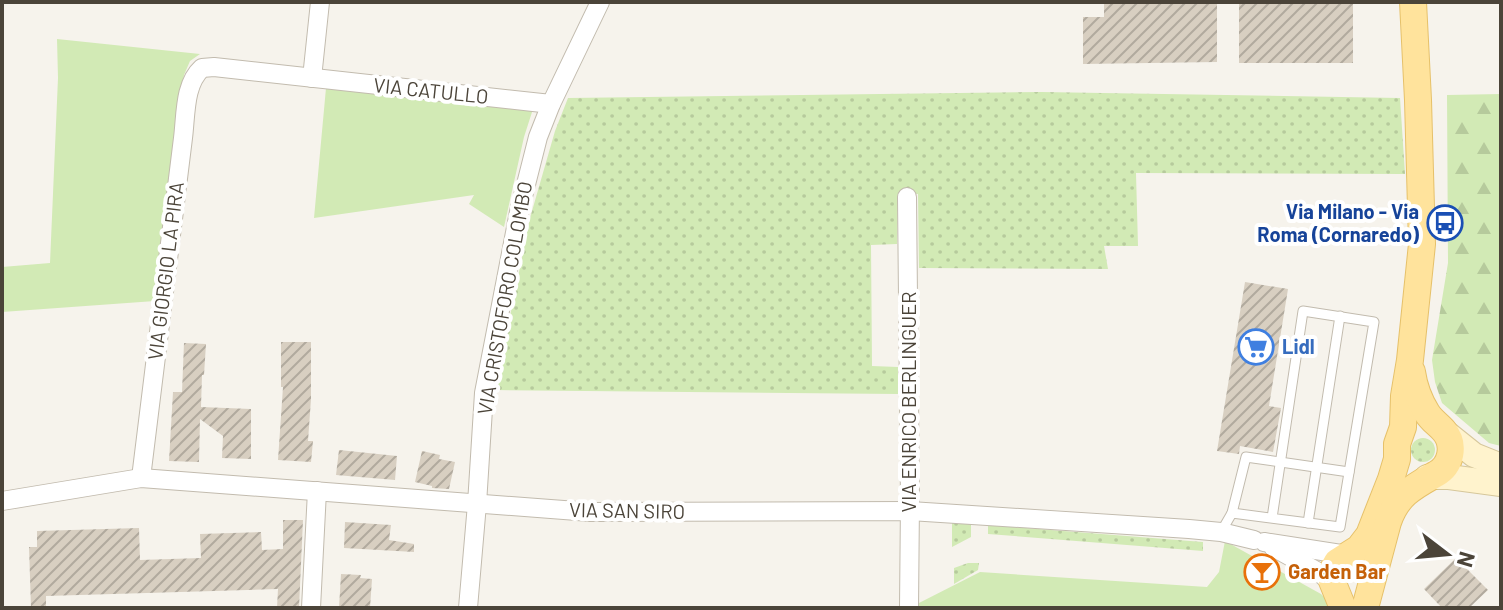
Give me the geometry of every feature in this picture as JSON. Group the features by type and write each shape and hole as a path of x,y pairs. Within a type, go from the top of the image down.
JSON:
{"main road":[{"path":"1410,360 1419,398 1451,445 1450,456 1446,466 1414,486 1394,510 1388,522 1370,596 1367,592 1356,597 1342,594 1338,597 1332,569 1363,543 1372,529 1395,468 1403,423 1422,244 1413,2"},
{"path":"1432,476 1416,476 1407,472 1400,464 1398,446 1405,429 1418,422 1428,422 1441,429"}],"street":[{"path":"312,78 320,2"},
{"name":"VIA CRISTOFORO COLOMBO","path":"468,608 484,393 519,212 538,137 600,2"},
{"name":"VIA CATULLO","path":"202,68 551,104"},
{"name":"VIA GIORGIO LA PIRA","path":"141,478 190,84 202,68"},
{"name":"VIA ENRICO BERLINGUER","path":"907,197 909,608"},
{"path":"1441,429 1474,455 1501,466"},
{"path":"1432,476 1501,484"},
{"name":"VIA SAN SIRO","path":"2,501 141,478 590,512 910,511 1154,526 1221,532 1254,540"},
{"path":"311,608 317,491"},
{"path":"1338,597 1320,573 1264,542 1335,553 1352,552"}],"lane":[{"path":"1232,513 1340,527 1374,322 1303,311 1272,518"},
{"path":"1308,523 1340,316"},
{"path":"1221,532 1232,513 1246,457 1349,472"}],"green space":[{"path":"57,39 200,54 190,61 184,75 155,301 2,312 2,267 50,263"},
{"path":"326,88 533,109 504,227 469,204 474,195 314,218"},
{"path":"1041,92 1400,98 1405,174 1136,173 1138,246 1104,246 1108,269 919,268 918,194 898,193 897,244 871,245 872,366 898,367 898,394 495,390 530,218 555,131 568,98"},
{"path":"1501,94 1501,446 1489,443 1442,403 1432,360 1448,263 1447,95"},
{"path":"1423,438 1432,441 1435,450 1432,459 1423,462 1414,459 1411,450 1414,441"},
{"path":"952,522 971,522 971,537 952,547"},
{"path":"988,525 1203,542 1203,551 988,534"},
{"path":"1225,541 1321,594 1335,608 917,608 917,604 980,572 1207,587 1219,572"},
{"path":"979,563 978,570 954,584 954,568"}],"building":[{"path":"1104,2 1217,2 1217,62 1083,64 1083,17 1104,17"},
{"path":"1239,2 1353,2 1353,63 1239,63"},
{"name":"Lidl","path":"1245,282 1288,289 1269,406 1281,408 1273,452 1240,446 1239,454 1217,451"},
{"path":"281,342 311,342 308,441 313,441 311,462 278,460 283,387"},
{"path":"184,343 206,344 201,407 251,409 251,459 222,458 223,436 200,419 199,462 169,461 173,392 182,392"},
{"path":"339,450 397,456 395,480 336,475"},
{"path":"422,451 455,462 449,489 432,488 415,482"},
{"path":"283,520 303,520 299,608 277,608 278,589 46,596 46,608 31,608 29,547 37,547 37,531 139,528 140,560 201,558 200,534 261,532 262,550 283,549"},
{"path":"345,522 391,525 389,540 414,544 414,552 344,548"},
{"path":"1456,558 1488,590 1469,608 1442,608 1424,589"},
{"path":"1256,562 1275,572 1266,589 1247,579"},
{"path":"341,574 372,579 370,608 339,608"}],"place":[{"name":"Via Milano - Via Roma (Cornaredo)","path":"1445,223"},
{"name":"Lidl","path":"1256,347"},
{"name":"Garden Bar","path":"1262,572"}]}
